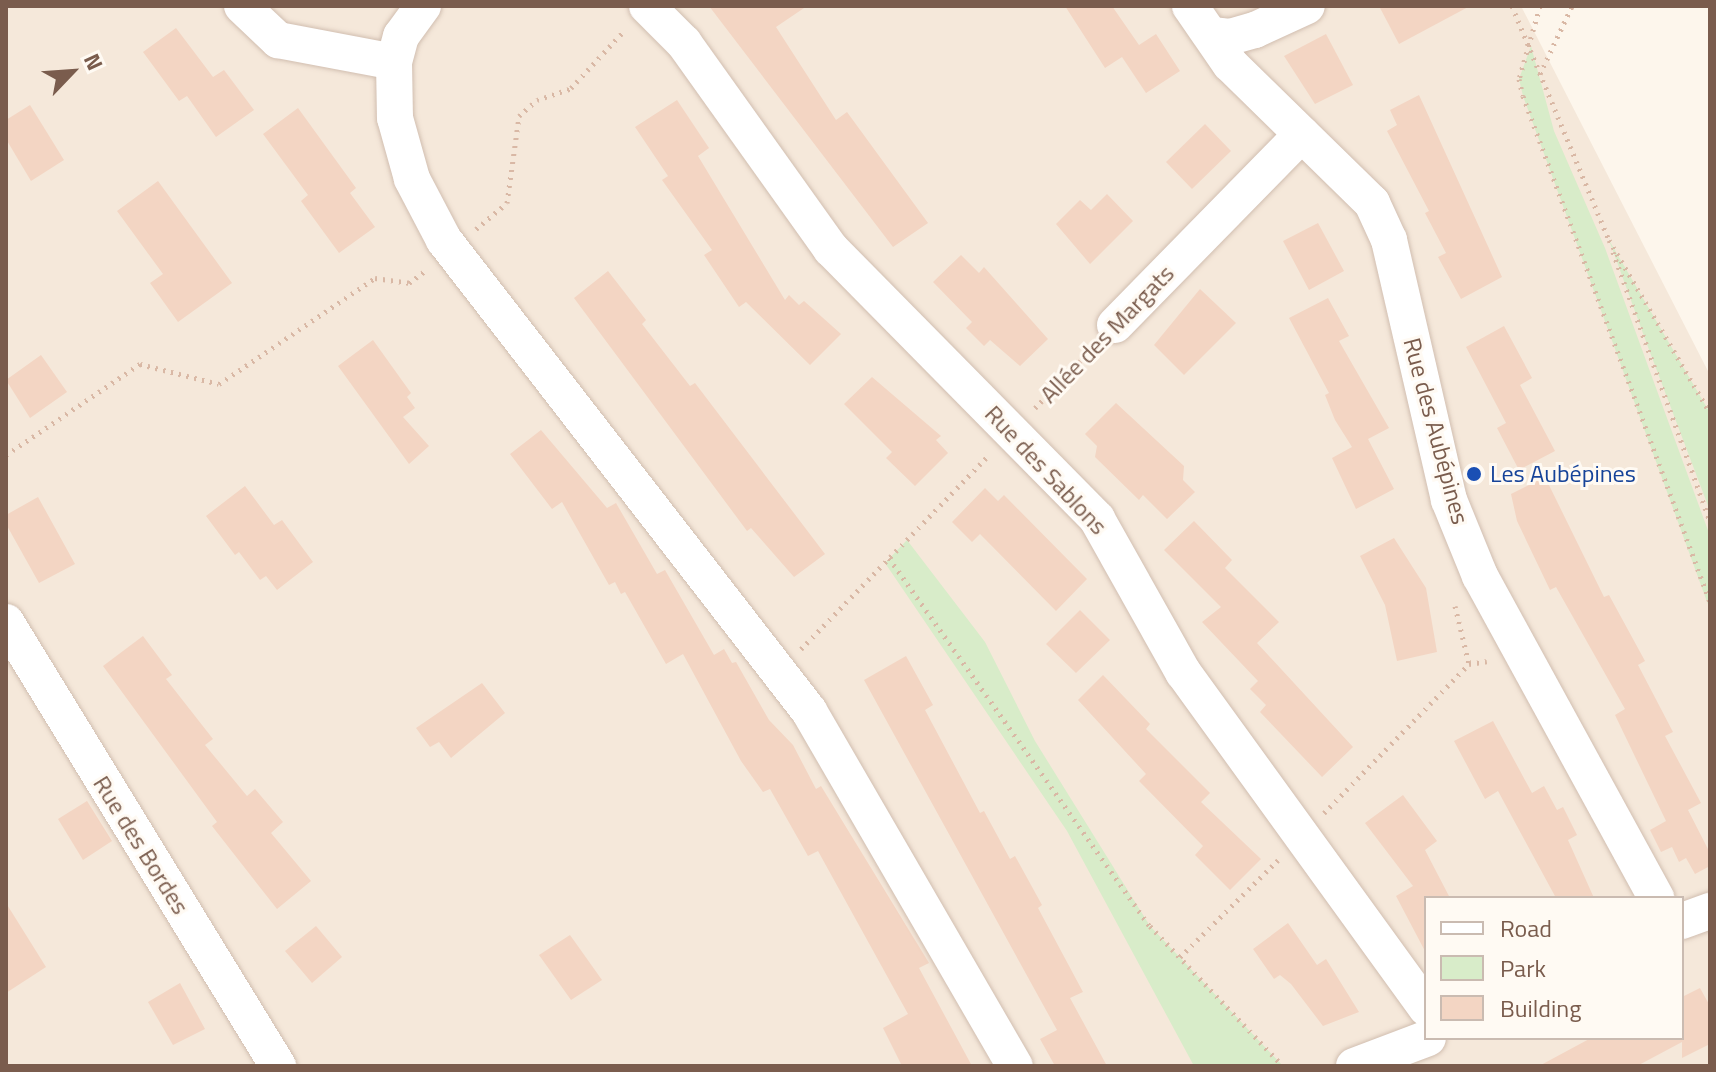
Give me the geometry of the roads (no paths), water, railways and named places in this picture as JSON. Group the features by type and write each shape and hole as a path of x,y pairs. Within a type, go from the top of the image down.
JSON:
{"street":[{"path":"242,6 278,40 394,62"},
{"path":"423,6 401,36 394,62 395,118 412,179 452,250 778,672 844,764 1015,1066"},
{"name":"Rue des Aubépines","path":"1190,6 1230,64 1372,203 1389,240 1449,500 1480,576 1655,896"},
{"path":"1212,35 1230,37 1255,30 1307,6"},
{"name":"Rue des Sablons","path":"636,18 684,43 831,249 1097,519 1183,672 1424,1005"},
{"name":"Allée des Margats","path":"1115,325 1302,134"},
{"name":"Rue des Bordes","path":"6,622 278,1066"},
{"path":"1684,920 1710,911"},
{"path":"1354,1066 1424,1040"}],"place":[{"name":"Les Aubépines","path":"1474,474"}]}
